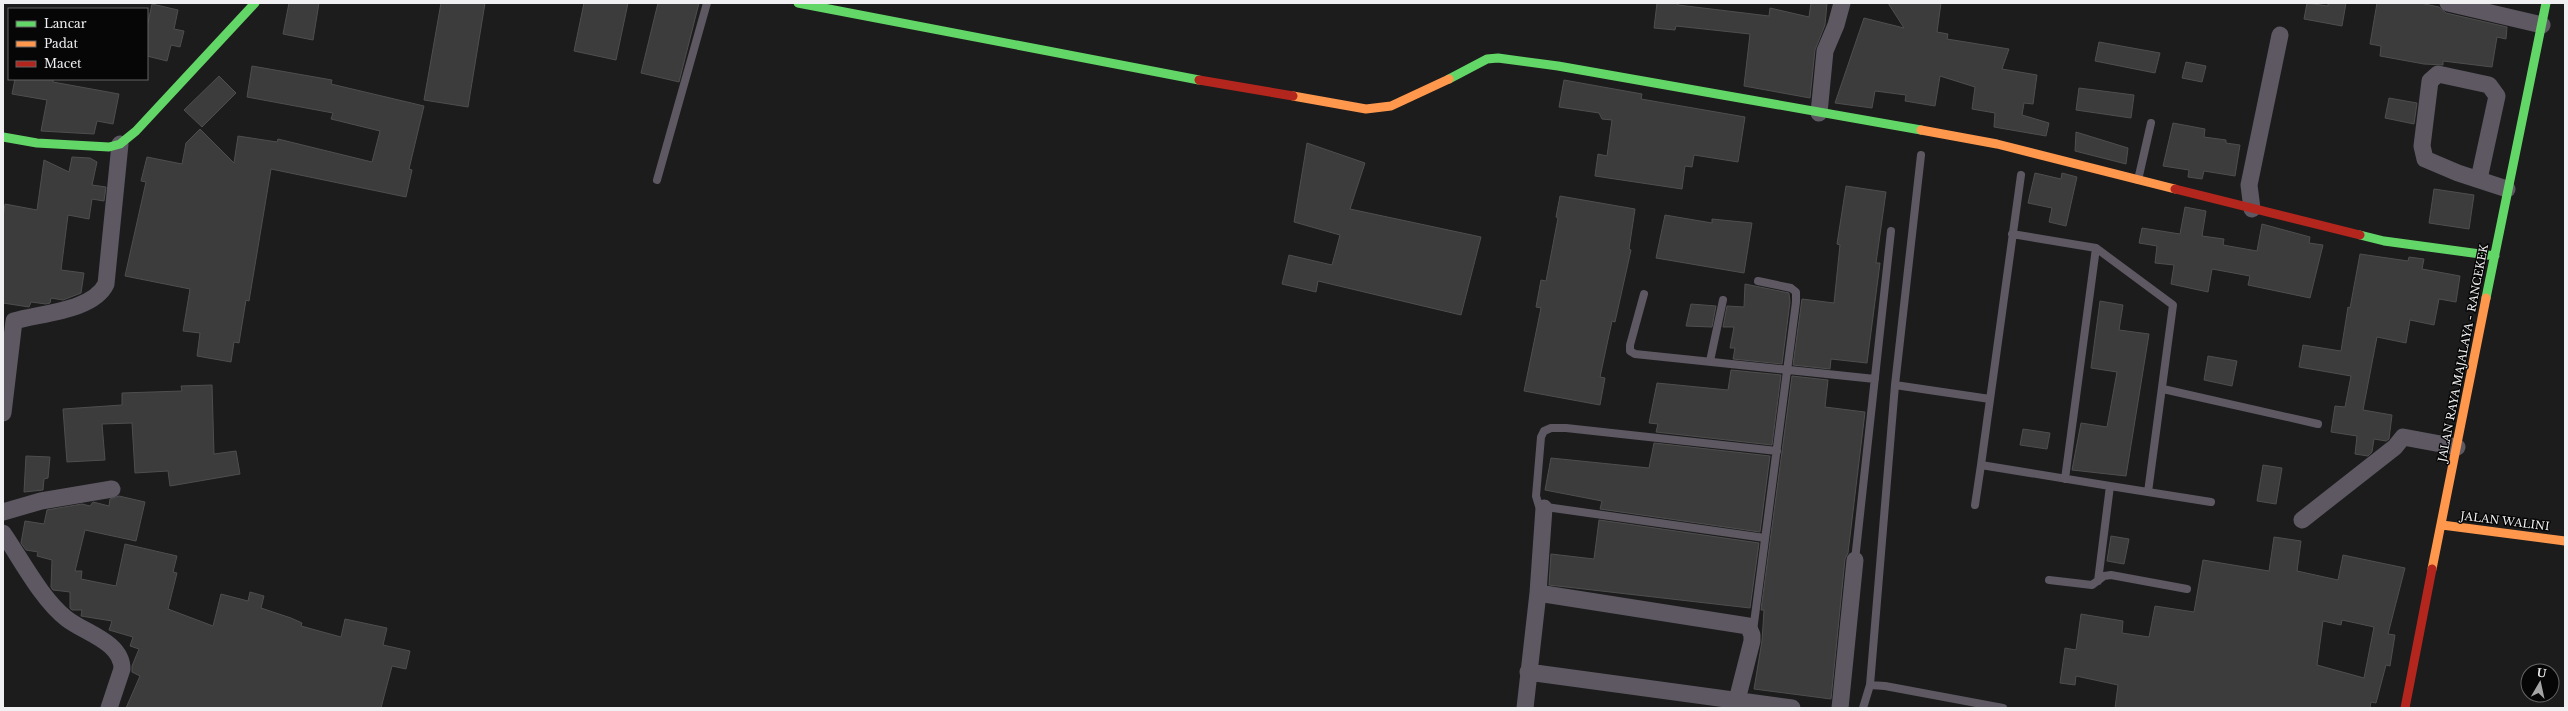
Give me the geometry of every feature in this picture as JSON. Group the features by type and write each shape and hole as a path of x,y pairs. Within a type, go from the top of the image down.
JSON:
{"street":[{"path":"3,137 86,147 120,144 136,131 254,3"},
{"path":"798,3 1122,66 1366,109 1391,106 1487,60 1498,58 1558,66 1997,144 2384,241 2495,256"},
{"path":"1819,113 1825,52 1836,25 1842,3"},
{"path":"2448,3 2542,25"},
{"name":"JALAN RAYA MAJALAYA - RANCEKEK","path":"2405,708 2507,189 2546,3"},
{"path":"2252,209 2249,185 2280,34"},
{"path":"2479,179 2497,96 2489,86 2438,74 2430,81 2423,153 2425,159 2431,163 2507,189"},
{"path":"3,413 8,322 80,305 94,299 103,290 106,284 120,144"},
{"path":"2302,520 2395,448 2403,437 2457,447"},
{"path":"3,512 41,501 112,490"},
{"path":"1525,708 1538,594 1544,508"},
{"name":"JALAN WALINI","path":"2442,525 2565,541"},
{"path":"3,532 49,600 66,618 115,650 122,663 122,669 109,708"},
{"path":"1840,708 1855,560"},
{"path":"1538,594 1738,623 1748,626 1752,635 1736,704"},
{"path":"1528,672 1736,704 1792,708"}],"lane":[{"path":"657,180 707,3"},
{"path":"2137,180 2151,123"},
{"path":"1863,708 1870,685 1895,385 1921,155"},
{"path":"1975,505 2021,175"},
{"path":"1855,560 1891,231"},
{"path":"2012,234 2096,248 2173,305 2163,389 2148,492"},
{"path":"2065,479 2096,248"},
{"path":"1752,635 1777,451 1796,292 1791,288 1758,281"},
{"path":"1644,294 1630,351 1635,354 1875,379"},
{"path":"1710,361 1723,300"},
{"path":"1895,385 1990,399"},
{"path":"2163,389 2318,424"},
{"path":"1765,538 1544,508 1539,506 1536,496 1541,437 1544,431 1551,428 1777,451"},
{"path":"1981,465 2211,502"},
{"path":"2098,581 2110,486"},
{"path":"2049,580 2092,585 2104,576 2111,576 2187,589"},
{"path":"1870,685 1885,686 2003,708"}],"building":[{"path":"289,3 319,3 313,40 283,34"},
{"path":"441,3 485,3 468,107 424,100"},
{"path":"584,3 628,3 616,60 574,51"},
{"path":"658,3 699,3 679,82 641,73"},
{"path":"1657,3 1678,3 1678,5 1769,16 1770,8 1809,17 1811,3 1827,3 1825,25 1815,50 1810,98 1744,86 1750,34 1676,26 1675,30 1654,28"},
{"path":"1888,3 1941,3 1937,32 1948,34 1947,39 2009,49 2002,69 2037,75 2033,104 2024,103 2022,115 2049,123 2046,136 1994,127 1995,113 1972,109 1975,87 1940,76 1935,106 1905,101 1906,95 1875,91 1872,108 1835,103 1864,18 1904,28"},
{"path":"2307,3 2328,6 2328,3 2346,3 2342,26 2304,19"},
{"path":"2377,3 2420,3 2439,7 2446,13 2507,27 2506,39 2497,37 2492,67 2443,61 2443,65 2424,64 2380,56 2381,46 2370,44"},
{"path":"152,4 178,10 174,29 184,31 180,47 171,45 167,61 148,56 148,22"},
{"path":"2099,42 2160,53 2155,73 2095,61"},
{"path":"2186,62 2206,66 2202,82 2182,78"},
{"path":"252,66 332,80 331,84 424,106 409,169 412,170 406,197 271,169 249,301 246,300 239,343 234,342 231,362 197,356 200,333 183,331 190,289 125,276 146,182 141,181 147,157 182,164 186,143 200,129 234,163 238,136 277,142 278,139 372,162 380,131 331,119 333,113 247,97"},
{"path":"219,76 236,93 202,127 184,110"},
{"path":"15,80 53,80 53,82 119,94 113,124 97,121 94,134 41,131 47,100 12,94"},
{"path":"1564,80 1642,94 1641,99 1745,117 1738,162 1694,155 1692,167 1685,166 1682,189 1595,176 1598,154 1607,156 1612,120 1602,119 1599,113 1559,107"},
{"path":"2079,88 2134,95 2131,118 2076,110"},
{"path":"2389,98 2417,103 2414,124 2385,118"},
{"path":"2173,123 2205,129 2204,137 2226,140 2226,143 2240,145 2235,176 2204,171 2202,179 2188,177 2189,170 2163,166"},
{"path":"2076,132 2128,148 2126,164 2075,151"},
{"path":"1307,143 1365,163 1350,209 1481,237 1461,315 1318,281 1316,292 1282,284 1289,255 1332,265 1340,235 1294,222"},
{"path":"72,157 90,158 97,162 92,185 106,187 104,201 92,199 89,219 68,215 61,270 84,273 81,293 63,300 51,298 50,303 46,304 31,302 29,307 3,303 3,217 5,204 37,210 44,160 69,172"},
{"path":"2035,173 2061,179 2062,173 2077,177 2066,226 2049,222 2052,208 2028,203"},
{"path":"1846,186 1886,192 1876,263 1880,263 1867,363 1831,359 1830,369 1793,365 1802,299 1834,303 1840,245 1837,244"},
{"path":"2434,189 2474,195 2469,229 2429,223"},
{"path":"1560,196 1635,209 1629,249 1631,250 1615,322 1612,321 1600,377 1605,378 1600,405 1524,391 1541,308 1536,307 1541,280 1546,281 1558,218 1556,217"},
{"path":"2185,207 2206,211 2202,236 2224,239 2223,245 2257,251 2262,224 2310,237 2309,243 2323,245 2310,298 2248,285 2250,276 2212,269 2208,292 2171,284 2174,265 2155,263 2157,246 2139,243 2142,228 2180,234"},
{"path":"1665,215 1712,223 1712,219 1752,223 1744,273 1656,258"},
{"path":"2360,254 2408,261 2409,257 2424,259 2422,269 2460,276 2456,302 2439,299 2434,325 2410,320 2406,343 2377,337 2363,410 2392,415 2389,439 2386,441 2374,439 2372,452 2368,456 2355,454 2357,436 2331,432 2335,406 2345,407 2351,376 2299,367 2303,345 2341,351 2348,307 2350,308"},
{"path":"1745,284 1789,293 1790,302 1782,364 1733,359 1735,348 1730,348 1734,327 1723,327 1727,306 1744,307"},
{"path":"2100,301 2123,305 2119,330 2149,334 2126,476 2072,470 2081,423 2107,427 2117,372 2091,368"},
{"path":"1691,304 1716,306 1712,327 1686,326"},
{"path":"2208,356 2237,361 2232,386 2204,380"},
{"path":"1731,370 1781,375 1772,445 1656,432 1658,424 1649,423 1657,383 1728,390"},
{"path":"1792,376 1828,380 1825,407 1865,412 1848,553 1845,559 1831,699 1754,689 1762,641 1764,610 1761,610"},
{"path":"212,385 214,454 236,451 240,474 170,486 168,471 135,473 132,423 102,424 105,460 67,462 63,409 122,405 122,393 182,391 181,386"},
{"path":"2023,429 2050,433 2047,449 2020,445"},
{"path":"1654,443 1770,456 1760,532 1600,509 1602,501 1545,490 1551,458 1649,468"},
{"path":"26,456 50,457 48,478 44,479 43,490 24,492"},
{"path":"2263,465 2282,468 2276,504 2257,501"},
{"path":"119,496 145,502 136,541 85,530 75,571 82,571 81,579 116,586 125,544 177,556 173,572 177,573 168,609 213,626 221,594 248,601 250,592 264,596 261,608 291,618 302,623 301,626 341,637 345,619 387,628 383,645 410,651 406,669 392,666 381,708 126,708 140,676 132,672 132,666 139,649 130,646 133,637 109,630 112,621 81,616 82,610 72,610 70,608 70,592 53,590 51,587 52,560 37,556 38,552 26,550 21,543 25,521 44,524 47,510 82,504 90,506 93,502 109,506 110,499"},
{"path":"1599,520 1759,543 1750,608 1549,585 1551,554 1594,559"},
{"path":"2111,536 2129,539 2124,564 2107,561"},
{"path":"2274,537 2301,541 2297,571 2338,580 2343,555 2405,568 2388,634 2395,635 2390,666 2386,665 2376,703 2371,702 2370,708 2115,708 2118,685 2076,676 2075,685 2060,683 2065,648 2076,650 2081,614 2123,621 2122,633 2149,637 2155,606 2194,612 2203,560 2269,571","holes":["2342,620 2374,627 2364,678 2317,665 2323,621 2341,625"]}],"traffic: fast":[{"path":"3,137 37,143 109,147 120,144 136,131 255,3"},
{"path":"798,3 1199,80"},
{"path":"2486,298 2546,3"},
{"path":"1449,79 1487,59 1498,58 1558,66 1921,130"},
{"path":"2360,235 2384,241 2495,256"}],"traffic: slow":[{"path":"1293,96 1366,109 1391,106 1449,79"},
{"path":"1921,130 1997,144 2175,189"},
{"path":"2432,569 2486,298"},
{"path":"2442,525 2565,541"}],"traffic: jam":[{"path":"1199,80 1293,96"},
{"path":"2175,189 2360,235"},
{"path":"2405,708 2432,569"}]}
